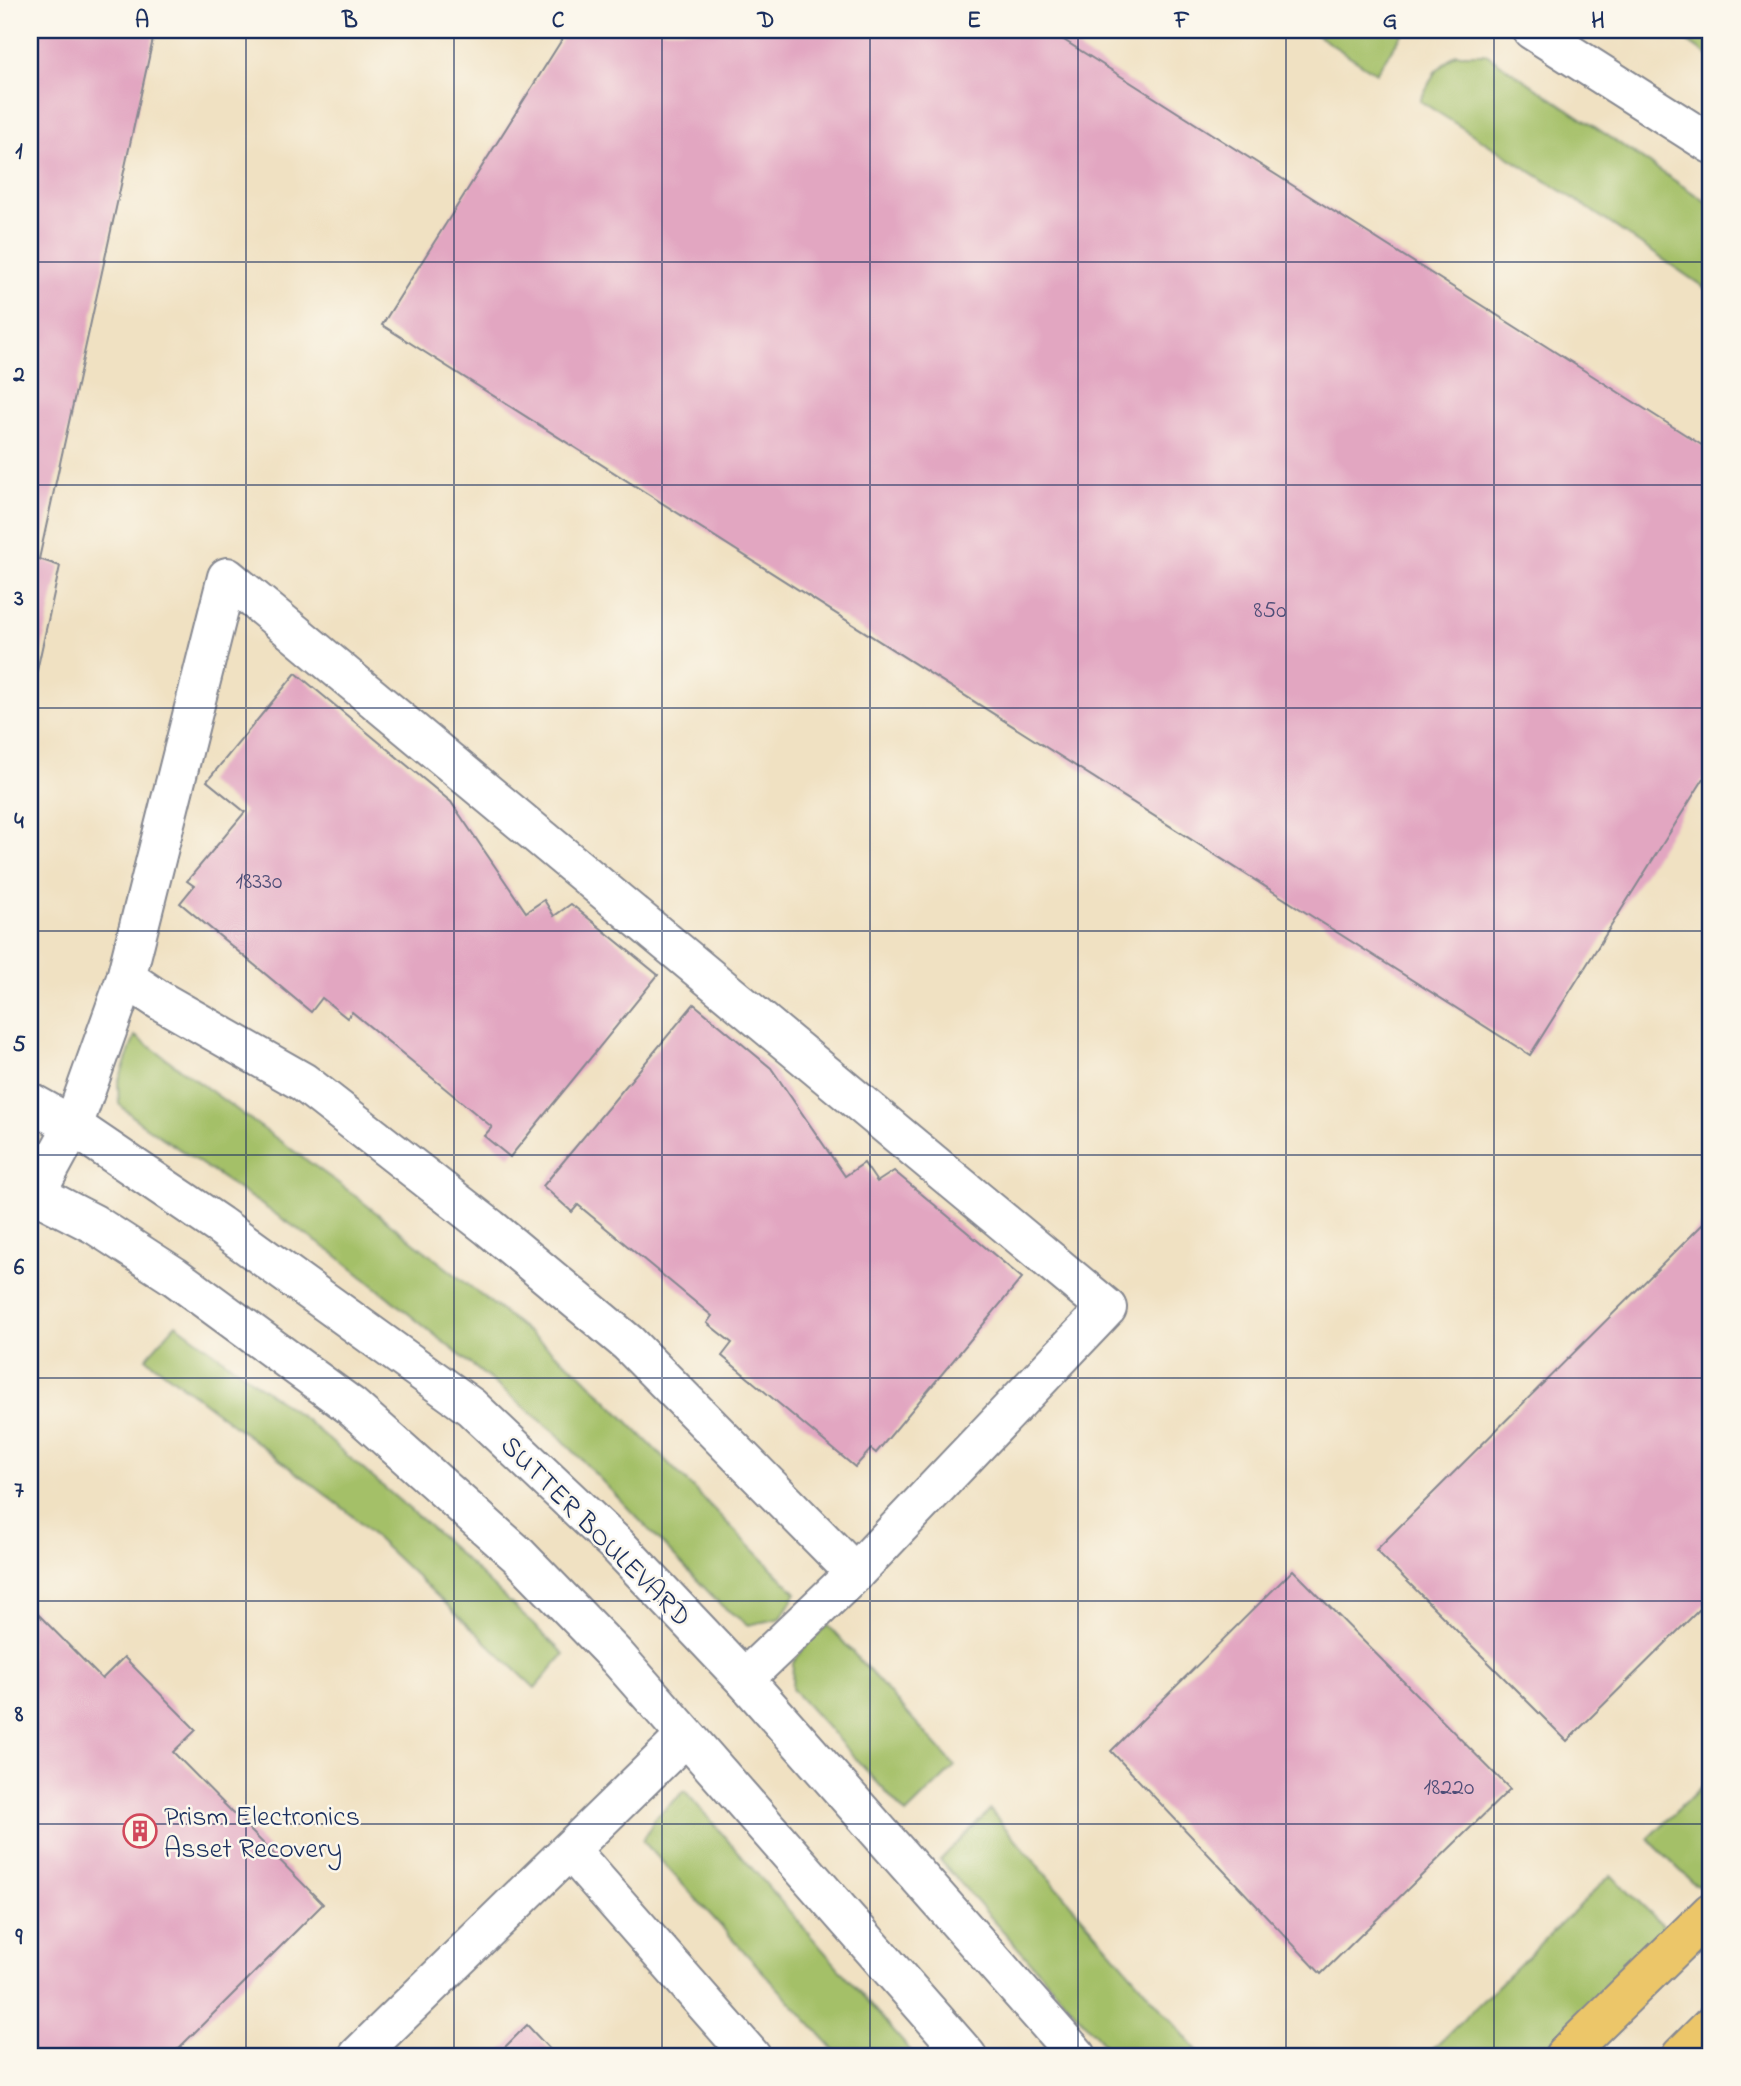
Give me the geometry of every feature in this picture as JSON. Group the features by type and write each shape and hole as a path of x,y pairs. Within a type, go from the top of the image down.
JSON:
{"main road":[{"path":"1564,2056 1711,1912"},
{"path":"1681,2056 1711,2026"}],"street":[{"path":"1532,30 1711,144"},
{"path":"744,1679 855,1573 1107,1308 227,577 126,978 73,1126 33,1192 94,1224 174,1276 351,1406 518,1555 617,1657 967,2056"},
{"path":"126,978 159,1000 303,1082 490,1228 628,1343 855,1573"},
{"name":"SUTTER BOULEVARD","path":"30,1102 73,1126 219,1224 471,1407 617,1545 744,1679 1077,2056"},
{"path":"358,2056 685,1737"},
{"path":"570,1850 751,2056"}],"green space":[{"path":"1309,30 1405,30 1376,73"},
{"path":"1671,30 1711,30 1711,58"},
{"path":"1456,54 1486,54 1711,205 1711,292 1576,200 1420,101 1435,72"},
{"path":"135,1036 345,1188 580,1373 796,1593 781,1618 748,1625 722,1606 556,1433 336,1255 139,1122 119,1104 118,1083"},
{"path":"176,1324 307,1421 437,1533 564,1654 535,1688 347,1511 146,1358"},
{"path":"828,1625 955,1766 906,1814 792,1689 793,1663 807,1644"},
{"path":"1711,1777 1711,1882 1705,1887 1693,1883 1648,1839"},
{"path":"685,1791 915,2056 840,2056 643,1841 655,1818"},
{"path":"990,1810 1202,2056 1114,2056 940,1860"},
{"path":"1611,1875 1666,1928 1537,2056 1426,2056"}],"building":[{"path":"30,30 155,30 39,559 60,566 31,698"},
{"path":"568,30 1048,30 1711,451 1711,767 1530,1055 382,325"},
{"path":"296,673 451,802 526,912 544,900 554,916 571,904 658,975 510,1157 484,1136 492,1127 352,1012 347,1018 322,998 311,1012 180,903 194,886 187,881 245,812 207,781"},
{"path":"694,1004 771,1068 845,1176 864,1163 877,1182 894,1171 1022,1278 876,1453 871,1449 855,1467 722,1356 732,1343 707,1323 712,1316 578,1205 572,1212 543,1186"},
{"path":"1711,1216 1711,1598 1567,1741 1376,1550"},
{"path":"1293,1570 1510,1789 1321,1974 1111,1751"},
{"name":"Prism Electronics Asset Recovery","path":"30,1606 102,1679 124,1657 196,1730 173,1752 323,1904 171,2056 30,2056"},
{"path":"527,2025 556,2056 496,2056"}],"place":[{"name":"Prism Electronics Asset Recovery","path":"140,1831"}]}
